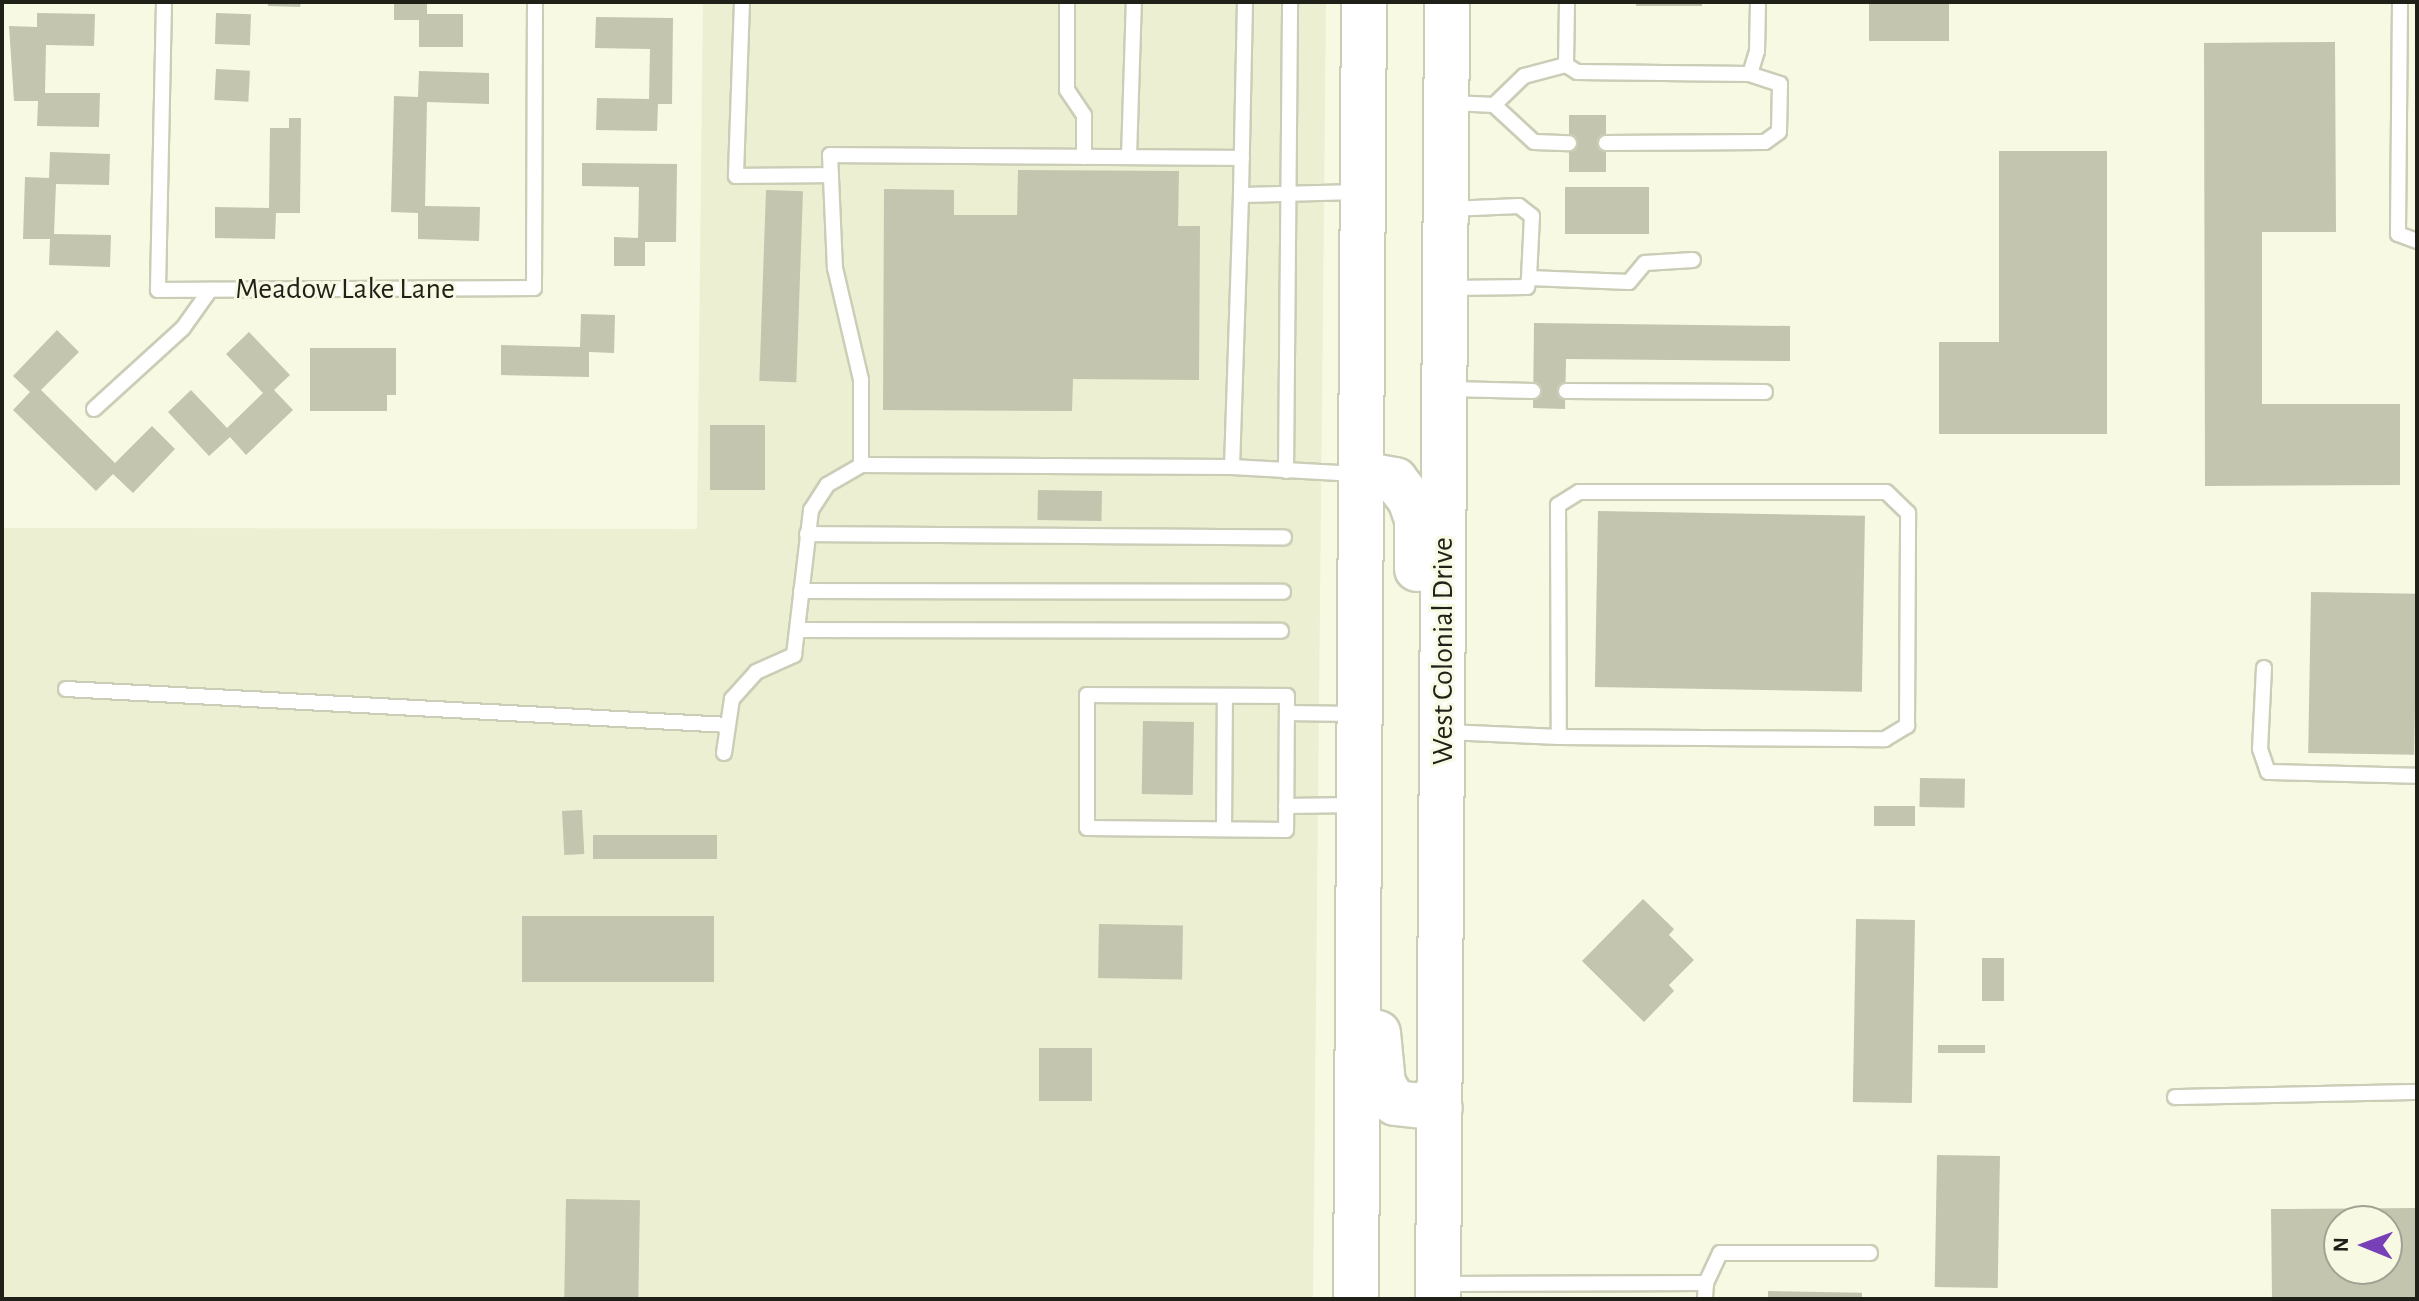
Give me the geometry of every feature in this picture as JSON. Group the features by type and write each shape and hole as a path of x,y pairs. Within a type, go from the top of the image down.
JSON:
{"highway":[{"path":"1356,1299 1364,2"},
{"name":"West Colonial Drive","path":"1438,1292 1447,2"},
{"path":"1361,474 1395,480 1417,519 1416,700 1443,732"},
{"path":"1359,826 1376,878 1383,1084 1395,1103 1440,1108"}],"lane":[{"name":"Meadow Lake Lane","path":"164,2 158,290 534,288 535,2"},
{"path":"742,2 736,176 831,175"},
{"path":"1067,2 1067,90 1084,115 1084,157"},
{"path":"1129,157 1134,2"},
{"path":"1232,467 1245,2"},
{"path":"1286,471 1290,2"},
{"path":"1566,65 1567,2"},
{"path":"1750,74 1757,51 1758,2"},
{"path":"2400,2 2398,234 2417,241"},
{"path":"1494,105 1524,76 1566,65 1577,72 1750,74 1780,84 1779,132 1765,142 1606,143"},
{"path":"1447,103 1494,105 1534,142 1569,143"},
{"path":"861,465 861,380 835,268 830,155 1242,158"},
{"path":"1241,195 1363,192"},
{"path":"1446,209 1519,206 1532,216 1527,287 1446,288"},
{"path":"1529,278 1629,282 1645,263 1693,260"},
{"path":"94,409 183,328 210,290"},
{"path":"1445,389 1533,391"},
{"path":"1566,391 1765,392"},
{"path":"724,753 732,699 756,672 794,655 811,510 827,485 861,465 1232,467 1361,474"},
{"path":"1443,732 1559,737 1885,739 1907,726 1908,513 1886,492 1579,492 1558,505 1559,737"},
{"path":"807,534 1284,537"},
{"path":"801,591 1283,592"},
{"path":"799,630 1281,631"},
{"path":"2264,668 2260,749 2268,772 2417,776"},
{"path":"66,689 728,725"},
{"path":"1087,695 1225,696 1287,696 1286,830 1087,828 1087,695"},
{"path":"1224,829 1225,696"},
{"path":"1287,713 1360,714"},
{"path":"1286,806 1359,826"},
{"path":"2175,1097 2417,1092"},
{"path":"1705,1299 1706,1283 1720,1253 1870,1253"},
{"path":"1438,1292 1706,1283"}],"shaded area":[{"path":"703,2 1326,2 1313,1299 2,1299 2,528 697,529"}],"building":[{"path":"268,2 301,2 300,7 268,6"},
{"path":"394,2 427,2 427,14 463,14 463,47 419,47 419,20 394,20"},
{"path":"1636,2 1702,2 1702,6 1636,6"},
{"path":"1869,2 1949,2 1949,41 1869,41"},
{"path":"37,13 95,14 94,46 46,45 45,93 100,93 99,127 37,126 38,101 14,101 9,26 37,27"},
{"path":"216,13 251,14 250,45 215,44"},
{"path":"596,17 673,18 672,104 658,104 657,131 596,130 597,98 649,99 650,49 595,48"},
{"path":"2335,42 2336,232 2262,232 2262,404 2400,404 2400,485 2205,486 2204,43"},
{"path":"216,69 250,71 248,102 214,100"},
{"path":"419,71 489,73 489,104 427,102 425,206 480,207 479,241 418,239 418,213 391,212 394,96 418,97"},
{"path":"1569,115 1606,115 1606,172 1569,172"},
{"path":"289,118 301,118 300,213 276,213 275,239 215,238 215,207 269,208 270,128 289,128"},
{"path":"1999,151 2107,151 2107,434 1939,434 1939,342 1999,342"},
{"path":"50,152 110,154 109,185 56,184 54,234 111,235 110,267 49,265 50,239 23,239 25,177 49,178"},
{"path":"582,163 677,164 676,242 645,242 645,266 614,266 614,237 638,238 639,187 582,186"},
{"path":"1018,170 1179,171 1178,226 1200,226 1199,380 1073,379 1072,411 883,410 884,189 954,190 954,215 1017,215"},
{"path":"1565,187 1649,187 1649,234 1565,234"},
{"path":"766,190 803,191 796,382 759,381"},
{"path":"581,314 615,315 614,353 589,352 589,377 501,375 501,345 580,347"},
{"path":"1534,323 1790,326 1790,361 1566,359 1565,409 1533,408"},
{"path":"57,330 79,352 41,390 115,463 152,426 175,449 133,493 113,474 96,491 13,410 30,392 13,376"},
{"path":"249,332 290,375 274,390 293,410 246,455 230,437 209,456 168,412 191,390 227,428 263,393 226,354"},
{"path":"310,348 396,348 396,395 387,395 387,411 310,411"},
{"path":"710,425 765,425 765,490 710,490"},
{"path":"1038,490 1102,491 1101,521 1037,520"},
{"path":"1598,511 1865,516 1862,692 1595,687"},
{"path":"2311,592 2417,594 2414,755 2308,753"},
{"path":"1143,721 1194,722 1193,795 1142,794"},
{"path":"1920,778 1965,779 1964,808 1919,807"},
{"path":"1874,806 1915,806 1915,826 1874,826"},
{"path":"582,810 584,854 564,855 562,811"},
{"path":"593,835 717,835 717,859 593,859"},
{"path":"1643,899 1674,929 1669,935 1694,960 1669,985 1674,991 1644,1022 1582,961"},
{"path":"522,916 714,916 714,982 522,982"},
{"path":"1856,919 1915,920 1912,1103 1853,1102"},
{"path":"1099,924 1183,925 1182,979 1098,978"},
{"path":"1982,958 2004,958 2004,1001 1982,1001"},
{"path":"1938,1045 1985,1045 1985,1053 1938,1053"},
{"path":"1039,1048 1092,1048 1092,1101 1039,1101"},
{"path":"1937,1155 2000,1156 1998,1288 1935,1287"},
{"path":"566,1199 640,1200 638,1299 564,1299"},
{"path":"2403,1208 2417,1208 2417,1299 2272,1299 2271,1209 2323,1209 2323,1285 2403,1285"},
{"path":"1768,1291 1862,1293 1862,1299 1768,1299"}]}
